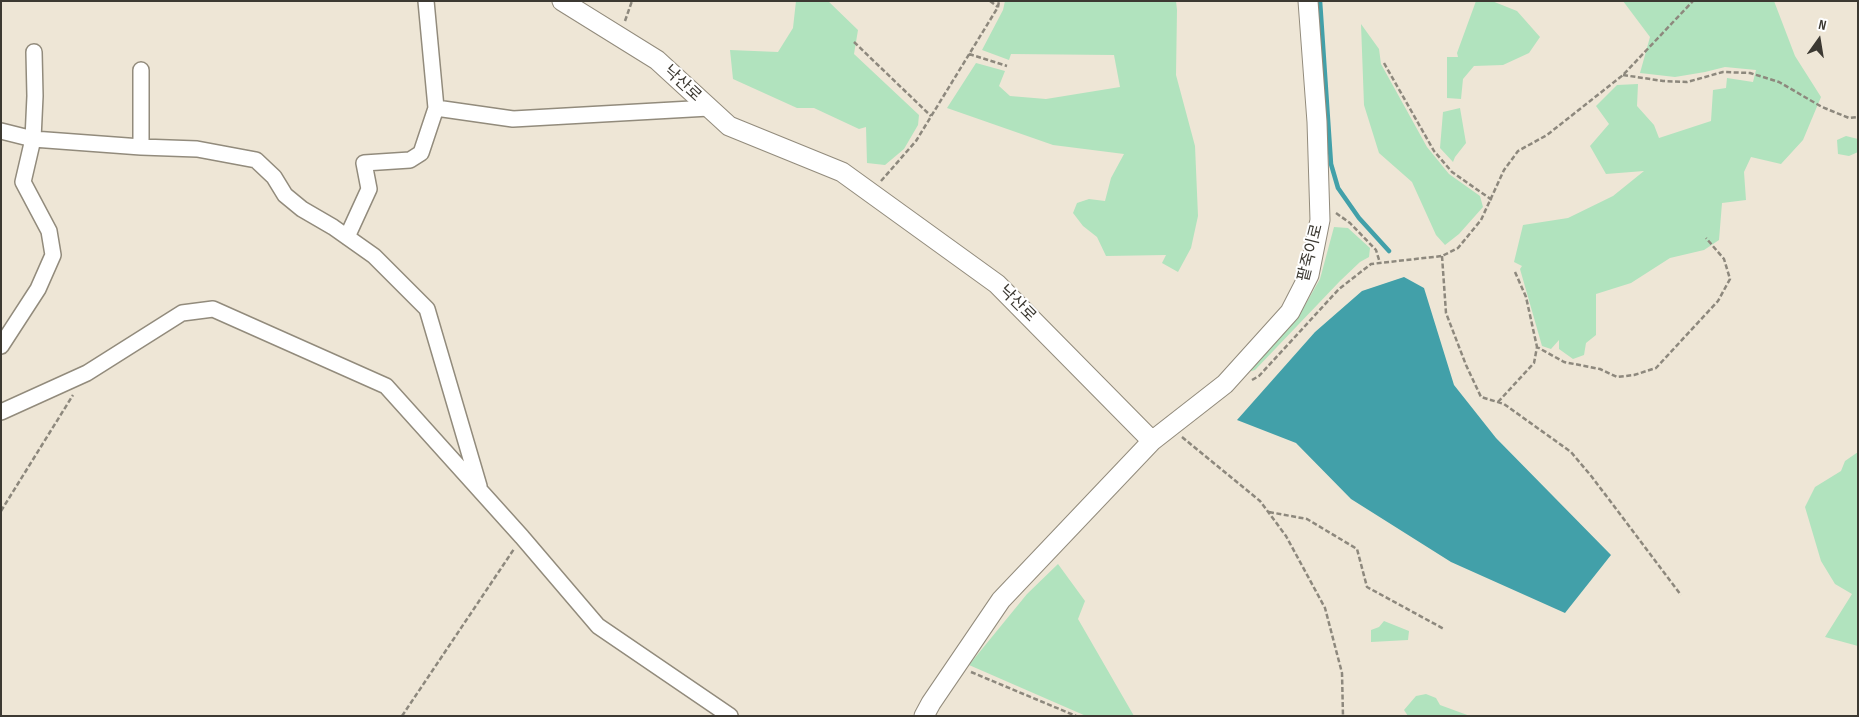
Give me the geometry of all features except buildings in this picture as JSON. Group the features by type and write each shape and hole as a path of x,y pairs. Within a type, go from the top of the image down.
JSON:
{"street":[{"path":"347,237 370,188 364,163 410,160 421,153 436,108 426,1"},
{"name":"낙산로","path":"562,1 657,60 729,126 842,172 997,284 1152,441"},
{"name":"팥죽이로","path":"1152,441 1225,384 1290,312 1309,275 1320,220 1317,122 1308,1"},
{"path":"1,346 38,289 53,255 49,231 23,182 33,138 35,96 34,52"},
{"path":"140,147 141,70"},
{"path":"436,108 513,119 709,108"},
{"path":"1,131 33,138 140,147 197,149 256,160 274,177 285,196 374,256 427,309 480,491"},
{"path":"1,412 88,373 182,313 214,309 386,386 522,537 598,626 730,716"},
{"path":"924,716 1001,600 1152,441"}],"path":[{"path":"619,37 632,1"},
{"path":"990,1 998,8"},
{"path":"871,193 916,141 998,8 999,1"},
{"path":"1245,384 1259,376 1339,289 1371,264 1442,256 1458,248 1481,220 1492,200 1504,170 1518,151 1547,135 1622,75 1693,1"},
{"path":"854,42 931,116"},
{"path":"969,54 1006,66"},
{"path":"1384,62 1434,151 1452,172 1492,200"},
{"path":"1622,75 1663,81 1687,82 1722,72 1750,73 1779,82 1831,111 1849,118 1858,117"},
{"path":"1319,200 1350,223 1376,250 1380,263"},
{"path":"1537,348 1564,362 1600,369 1617,377 1656,368 1718,301 1730,279 1724,259 1706,238"},
{"path":"1442,256 1446,314 1481,398 1504,404 1571,452 1681,595"},
{"path":"1498,402 1534,363 1537,348 1526,297 1515,272"},
{"path":"1,511 88,373"},
{"path":"1180,435 1260,501 1286,536 1324,608 1342,674 1343,716"},
{"path":"1268,512 1307,519 1357,549 1367,587 1444,629"},
{"path":"402,716 522,537"},
{"path":"956,666 1076,716"}],"green space":[{"path":"796,1 828,1 858,30 854,54 919,115 918,125 904,149 885,165 867,163 866,127 859,129 814,108 797,108 733,79 730,50 778,52 793,28"},
{"path":"1005,1 1176,1 1176,75 1195,146 1198,216 1191,248 1178,272 1162,263 1166,255 1106,256 1097,237 1083,226 1073,213 1077,203 1089,199 1105,201 1111,178 1124,154 1053,145 947,108 976,63 1005,71 999,86 1010,96 1046,99 1120,87 1114,55 1011,54 1009,60 982,50 1003,10"},
{"path":"1476,1 1492,1 1517,11 1540,37 1529,53 1503,65 1474,66 1463,79 1461,99 1447,98 1447,57 1458,57 1457,53"},
{"path":"1623,1 1774,1 1795,56 1821,97 1803,140 1781,164 1751,157 1744,172 1746,200 1722,203 1719,240 1704,250 1670,258 1631,283 1596,294 1596,335 1586,343 1584,355 1573,359 1559,349 1559,340 1551,349 1542,346 1520,269 1522,266 1514,262 1523,225 1568,218 1613,196 1644,171 1606,174 1590,146 1609,124 1596,106 1617,85 1638,84 1637,106 1654,125 1659,138 1711,121 1713,90 1726,88 1727,78 1753,82 1756,70 1725,67 1675,77 1640,73 1650,37"},
{"path":"1361,24 1379,49 1381,64 1427,147 1449,174 1480,196 1483,207 1459,234 1445,245 1436,235 1412,182 1379,153 1364,105"},
{"path":"1460,108 1466,143 1453,162 1440,148 1443,112"},
{"path":"1846,136 1858,139 1858,152 1849,156 1838,154 1837,140"},
{"path":"1334,227 1348,228 1370,248 1369,257 1360,262 1340,281 1255,370 1244,373 1297,319 1320,279"},
{"path":"1858,452 1858,646 1825,637 1852,594 1835,584 1821,561 1805,507 1815,487 1841,471 1845,461"},
{"path":"1058,564 1085,601 1078,619 1134,716 1086,716 969,665 1027,594"},
{"path":"1384,621 1409,631 1408,640 1371,642 1371,630 1379,627"},
{"path":"1426,694 1436,698 1440,705 1470,716 1408,716 1404,710 1416,696"}],"water":[{"path":"1404,277 1424,288 1454,385 1496,438 1611,555 1565,613 1451,562 1351,499 1296,443 1237,420 1315,332 1362,291"}],"waterway":[{"path":"1320,1 1331,164 1338,188 1359,218 1389,251"}]}
